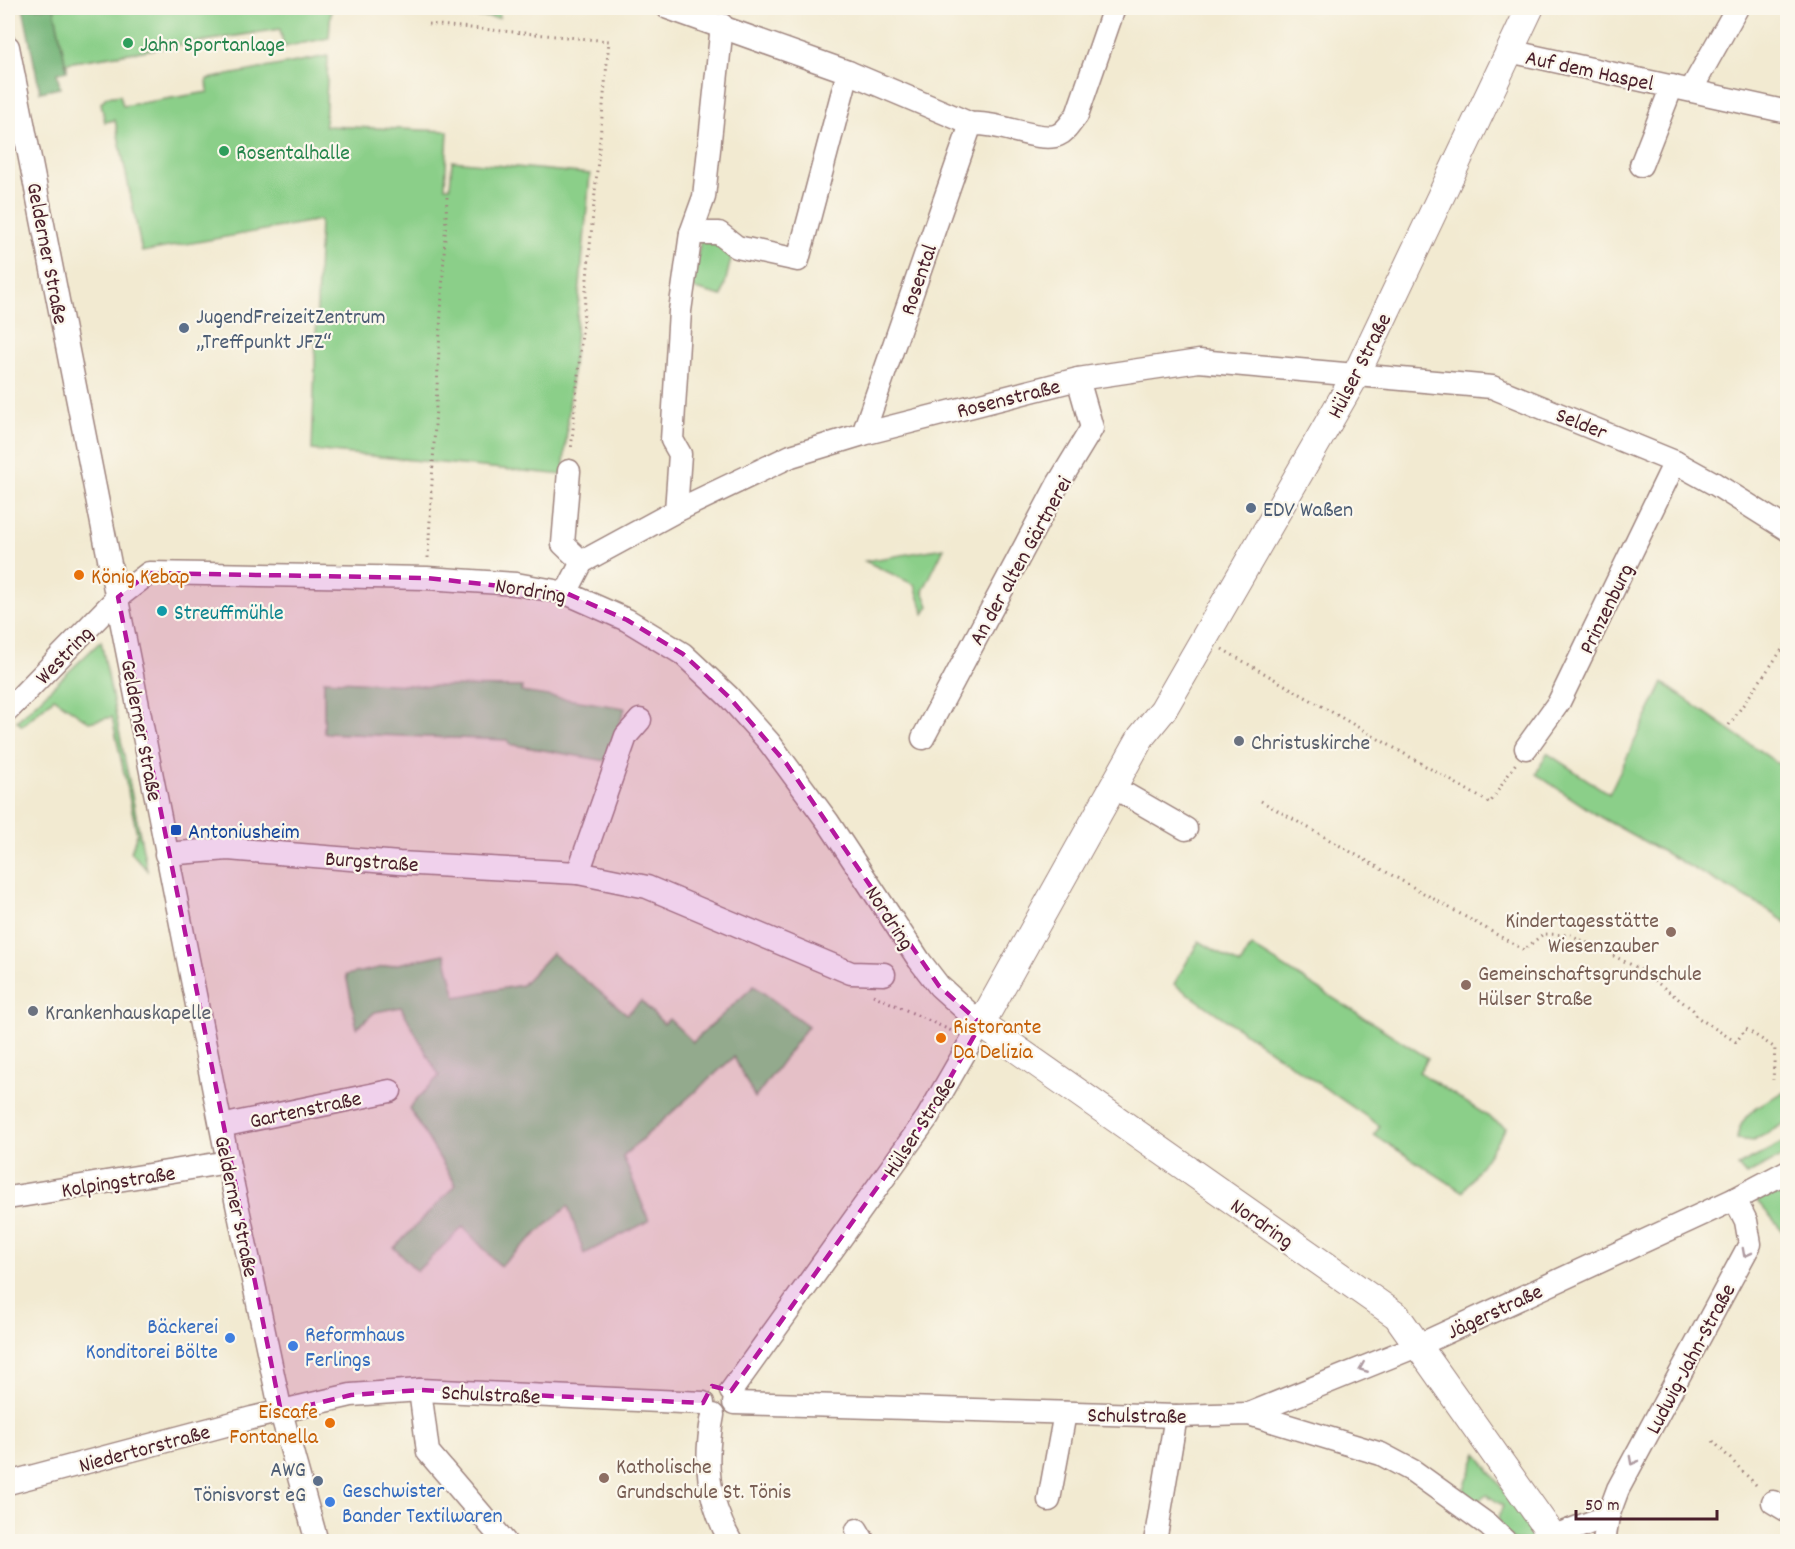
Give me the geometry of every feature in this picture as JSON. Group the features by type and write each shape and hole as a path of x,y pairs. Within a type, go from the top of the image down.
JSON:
{"main road":[{"name":"Hülser Straße","path":"976,1033 1082,847 1140,737 1163,710 1356,375 1530,8"},
{"name":"Hülser Straße","path":"1082,847 1114,817 1155,745 1163,710"},
{"name":"Nordring","path":"976,1033 1397,1316 1555,1539"}],"street":[{"path":"668,8 722,25 848,72 971,124 985,122 1049,137 1067,129 1077,115 1114,8"},
{"path":"1681,88 1737,8"},
{"path":"676,511 680,454 672,440 680,311 691,233 704,197 722,25"},
{"name":"Gelderner Straße","path":"8,47 228,1162 281,1412 318,1542"},
{"name":"Auf dem Haspel","path":"1509,51 1788,112"},
{"path":"691,233 719,233 737,247 798,260 848,72"},
{"name":"Auf dem Haspel","path":"1641,165 1681,88"},
{"name":"Rosental","path":"863,434 971,124"},
{"name":"Rosenstraße","path":"582,562 676,511 791,456 863,434 1078,379 1199,361 1356,375"},
{"name":"Selder","path":"1356,375 1492,387 1675,462 1788,530"},
{"name":"An der alten Gärtnerei","path":"923,738 1058,484 1092,428 1078,379"},
{"name":"Prinzenburg","path":"1526,748 1559,702 1675,462"},
{"path":"566,592 582,562 563,544 569,471"},
{"name":"Nordring","path":"118,597 149,573 428,578 516,584 566,592 627,620 683,654 729,697 786,763 939,987 976,1033"},
{"name":"Westring","path":"11,701 118,597"},
{"path":"578,873 626,736 640,720"},
{"path":"1127,795 1186,829"},
{"name":"Burgstraße","path":"166,854 228,849 399,863 578,873 647,887 851,973 884,974"},
{"name":"Hülser Straße","path":"732,1397 927,1118 976,1033"},
{"name":"Gartenstraße","path":"221,1125 390,1091"},
{"name":"Kolpingstraße","path":"8,1198 228,1162"},
{"name":"Jägerstraße","path":"1249,1414 1417,1346 1735,1199 1788,1171"},
{"name":"Ludwig-Jahn-Straße","path":"1604,1542 1608,1516 1618,1489 1750,1244 1746,1221 1735,1199"},
{"name":"Schulstraße","path":"281,1412 351,1395 420,1390 708,1409 704,1393 712,1386 723,1385 732,1397 1065,1413 1176,1416 1249,1414 1381,1455 1413,1471 1488,1525 1506,1542"},
{"path":"420,1390 428,1452 497,1539"},
{"path":"708,1409 707,1467 717,1515 731,1542"},
{"name":"Niedertorstraße","path":"8,1483 281,1412"},
{"path":"1049,1500 1065,1413"},
{"path":"1155,1542 1176,1416"},
{"path":"1555,1539 1608,1516"}],"path":[{"path":"428,24 609,41 569,471"},
{"path":"428,578 447,196"},
{"path":"1205,639 1490,803 1526,748"},
{"path":"1729,725 1788,641"},
{"path":"1261,801 1524,950 1543,934 1572,934 1638,968 1693,1010 1697,1017 1736,1042 1746,1029 1775,1048 1773,1080"},
{"path":"851,973 864,991 946,1028 976,1033"},
{"path":"1713,1441 1780,1507"}],"highlighted area":[{"path":"149,573 427,578 566,593 627,620 683,654 729,697 786,763 939,986 981,1024 927,1118 731,1391 712,1386 703,1403 420,1390 351,1395 281,1412 118,597"}],"green space":[{"path":"23,8 54,8 67,71 57,73 60,88 40,92"},
{"name":"Jahn Sportanlage","path":"54,8 331,8 329,38 284,47 280,29 67,63 67,71"},
{"path":"470,8 500,8 499,18 469,16"},
{"path":"328,56 325,126 448,131 445,187 450,187 452,161 590,174 563,475 312,450 320,220 142,252 115,120 105,122 101,103 106,97 120,95 123,106 208,92 207,79"},
{"path":"701,239 733,251 722,296 691,288"},
{"path":"944,548 923,591 929,606 924,614 915,585 865,561"},
{"path":"101,641 147,870 131,852 137,834 112,717 89,722 54,698 22,726 17,721"},
{"path":"324,680 424,686 522,687 521,692 625,708 606,761 509,744 508,740 324,733"},
{"path":"1663,683 1787,770 1787,923 1763,907 1600,817 1536,774 1547,753 1609,794"},
{"path":"1199,941 1240,965 1251,946 1428,1058 1419,1072 1506,1128 1463,1192 1374,1135 1380,1126 1174,984"},
{"path":"552,953 627,1014 641,1001 664,1024 669,1019 693,1042 754,986 808,1026 755,1098 734,1057 623,1156 649,1221 584,1254 568,1206 500,1266 463,1227 417,1271 394,1248 456,1185 409,1108 439,1076 401,1007 375,1012 357,1028 346,975 445,954 456,997 522,985"},
{"path":"1787,1091 1787,1122 1753,1141 1737,1139 1739,1130 1748,1115 1762,1103"},
{"path":"1787,1141 1787,1154 1746,1175 1738,1166"},
{"path":"1787,1184 1787,1227 1783,1231 1757,1201"},
{"path":"1477,1453 1539,1541 1514,1541 1500,1525 1499,1517 1503,1506 1487,1495 1472,1505 1461,1497"}],"place":[{"name":"Jahn Sportanlage","path":"128,43"},
{"name":"Rosentalhalle","path":"224,151"},
{"name":"JugendFreizeitZentrum „Treffpunkt JFZ“","path":"184,328"},
{"name":"EDV Waßen","path":"1251,508"},
{"name":"König Kebap","path":"79,575"},
{"name":"Streuffmühle","path":"162,611"},
{"name":"Christuskirche","path":"1239,741"},
{"name":"Antoniusheim","path":"176,830"},
{"name":"Kindertagesstätte Wiesenzauber","path":"1671,932"},
{"name":"Gemeinschaftsgrundschule Hülser Straße","path":"1466,985"},
{"name":"Krankenhauskapelle","path":"33,1011"},
{"name":"Ristorante Da Delizia","path":"941,1038"},
{"name":"Bäckerei Konditorei Bölte","path":"230,1338"},
{"name":"Reformhaus Ferlings","path":"293,1346"},
{"name":"Eiscafe Fontanella","path":"330,1423"},
{"name":"Katholische Grundschule St. Tönis","path":"604,1478"},
{"name":"AWG Tönisvorst eG","path":"318,1481"},
{"name":"Geschwister Bander Textilwaren","path":"330,1502"}]}
